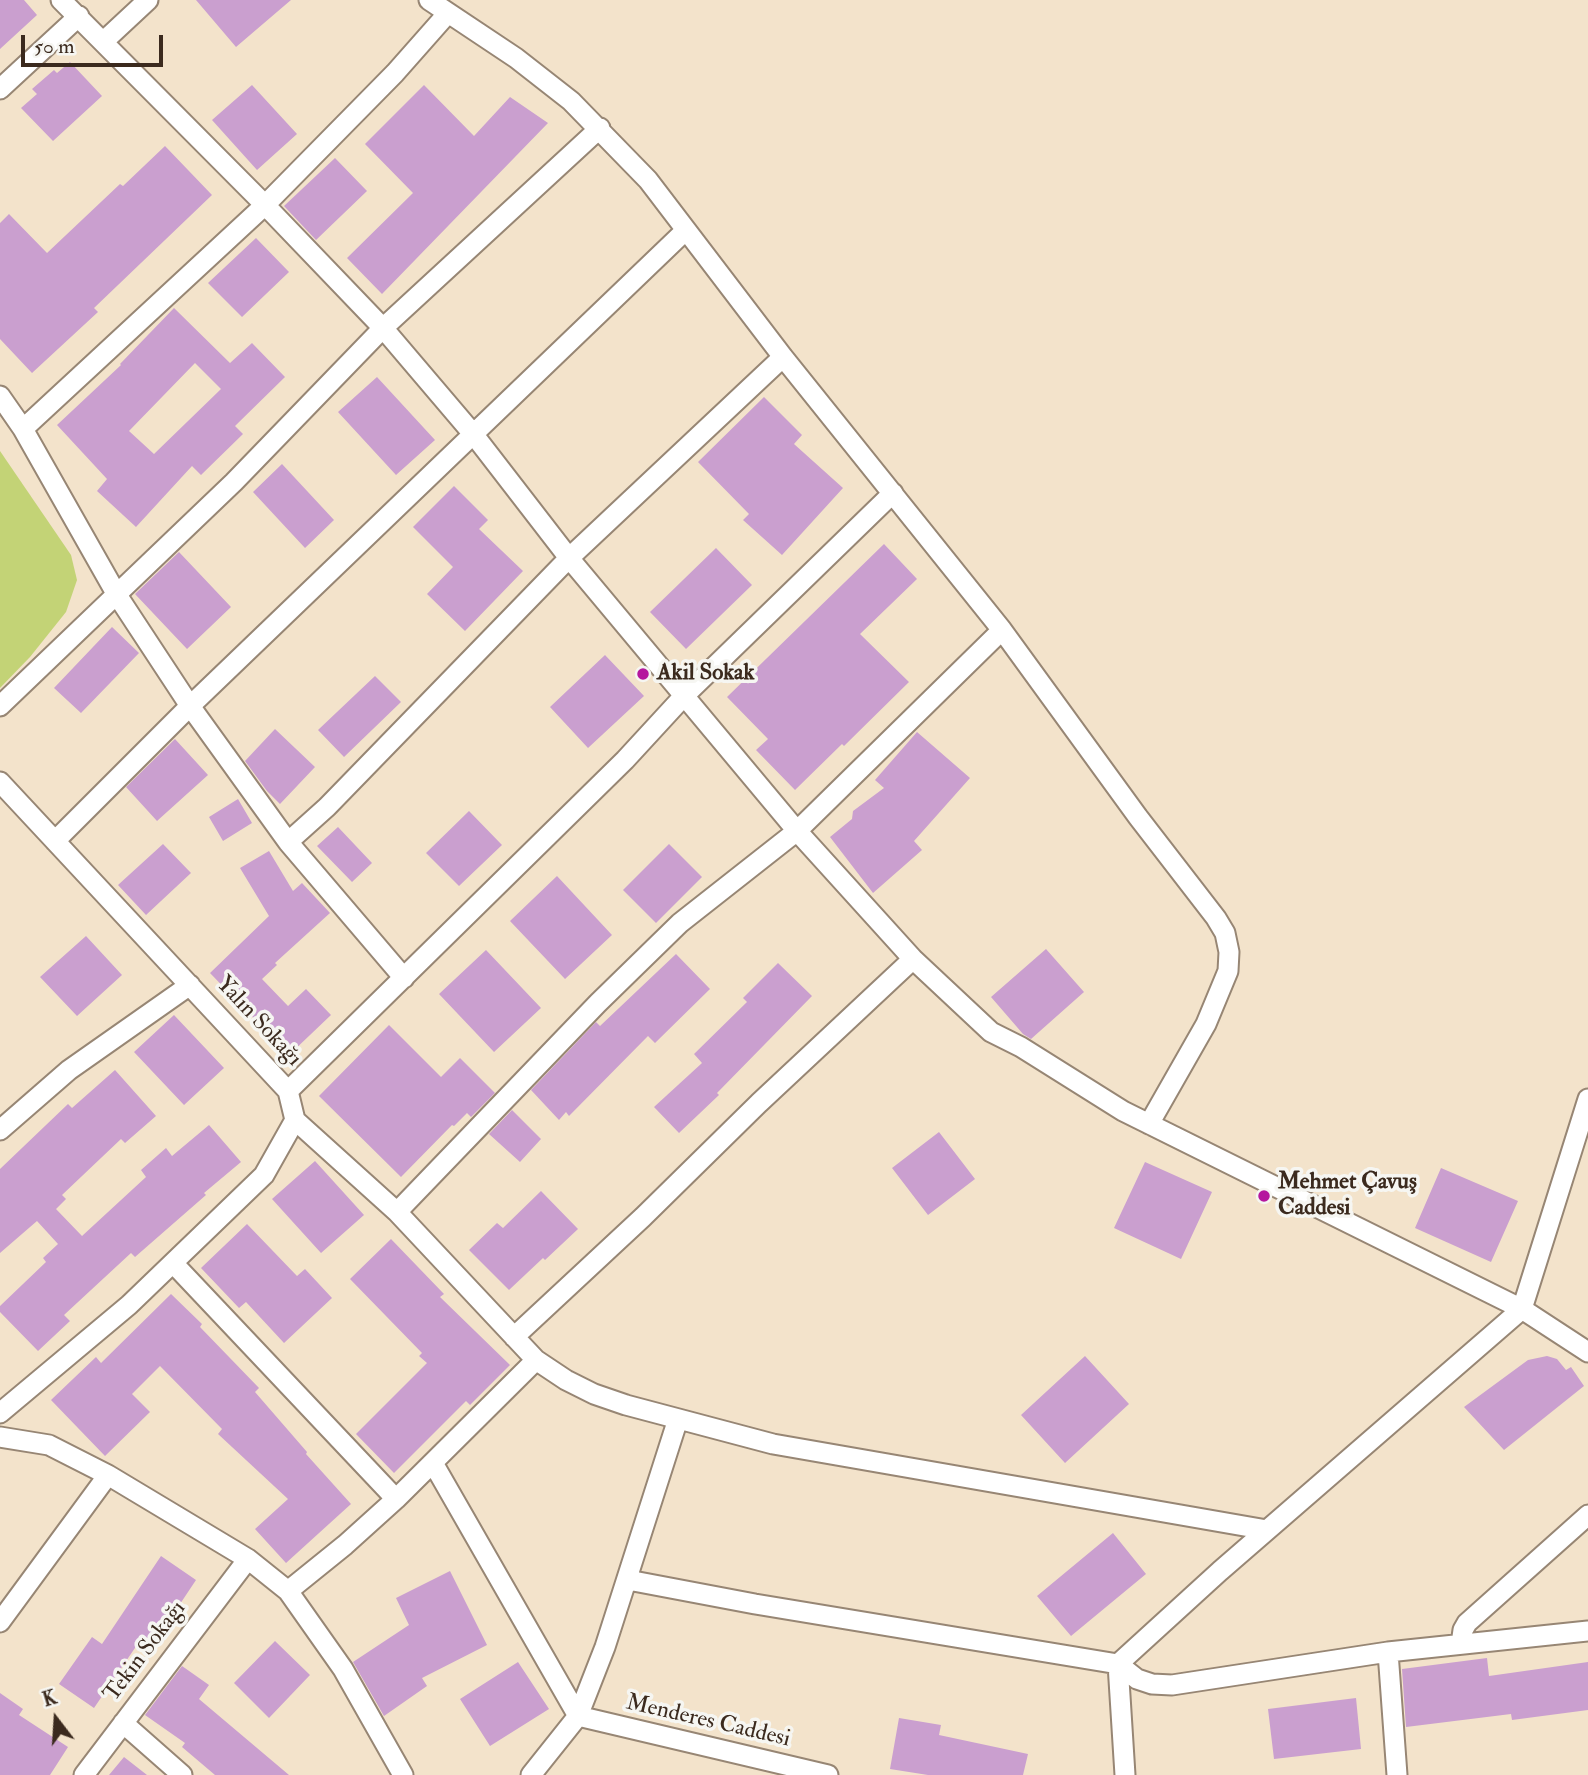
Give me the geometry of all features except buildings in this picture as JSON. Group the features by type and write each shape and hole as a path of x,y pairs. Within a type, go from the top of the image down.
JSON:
{"street":[{"path":"61,0 383,328 474,435 569,558 683,697 797,831 913,959 991,1032 1021,1046 1123,1111 1522,1308 1588,1352"},
{"path":"104,41 148,0"},
{"path":"429,0 516,58 572,101 648,180 783,357 1002,629 1138,817 1216,918 1225,933 1229,952 1228,971 1206,1024 1149,1124"},
{"path":"23,429 265,205 395,73 448,13"},
{"path":"0,89 79,16"},
{"path":"0,706 234,482 383,328 600,128"},
{"path":"55,841 190,706 686,230"},
{"path":"288,842 327,807 569,558 783,357"},
{"path":"0,396 23,429 117,595 190,706 288,842 404,978"},
{"path":"289,1091 625,760 683,697 893,493"},
{"path":"397,1212 598,1003 680,923 797,831 1002,629"},
{"name":"Yalın Sokağı","path":"0,782 289,1091 295,1120"},
{"path":"514,1337 913,959"},
{"path":"0,1130 69,1070 190,985"},
{"path":"1118,1664 1522,1308 1588,1099"},
{"path":"0,1413 130,1305 264,1175 295,1120 397,1212 536,1360 594,1394 774,1444 1267,1530"},
{"path":"173,1263 396,1499"},
{"path":"288,1591 396,1499 536,1360"},
{"path":"531,1775 578,1716 628,1580 678,1419"},
{"path":"0,1437 49,1445 108,1475 248,1559 288,1591 343,1669 403,1775"},
{"path":"433,1463 578,1716"},
{"path":"0,1622 108,1475"},
{"path":"1461,1644 1463,1630 1474,1616 1588,1515"},
{"name":"Tekin Sokağı","path":"85,1775 248,1559"},
{"path":"628,1580 755,1604 1118,1664 1137,1679 1152,1684 1172,1685 1388,1652 1588,1631"},
{"path":"1388,1652 1397,1775"},
{"path":"1118,1664 1125,1775"},
{"name":"Menderes Caddesi","path":"578,1716 828,1775"},
{"path":"123,1723 182,1775"}],"green space":[{"path":"0,451 71,555 77,580 66,612 30,657 0,688"}],"place":[{"name":"Akil Sokak","path":"643,674"},
{"name":"Mehmet Çavuş Caddesi","path":"1264,1196"}]}
